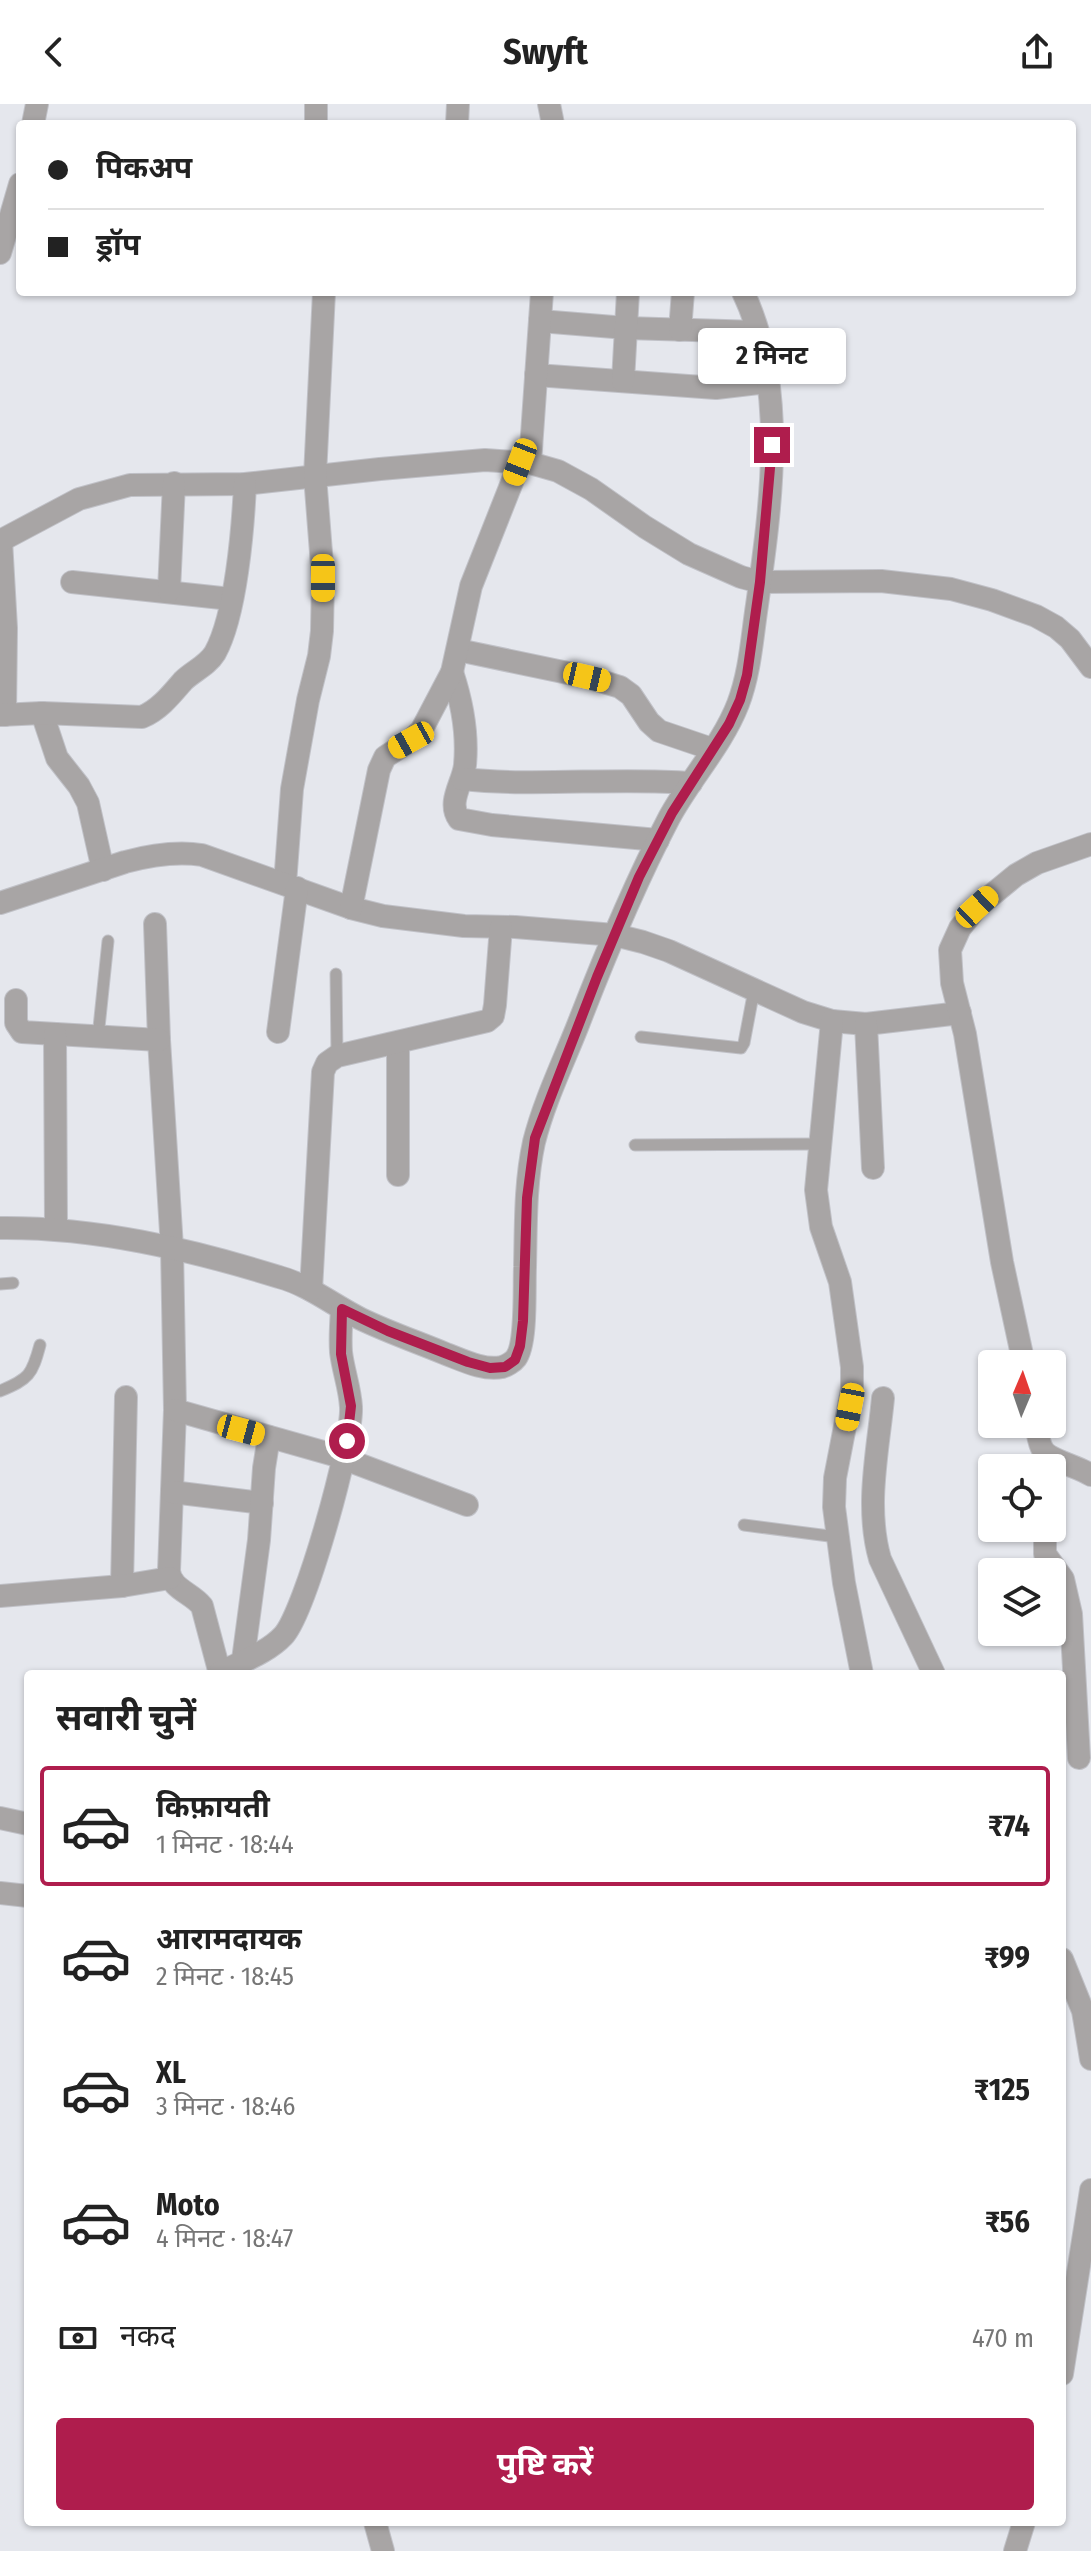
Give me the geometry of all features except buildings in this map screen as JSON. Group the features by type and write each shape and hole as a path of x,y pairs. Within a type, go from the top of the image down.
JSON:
{"street":[{"path":"0,253 16,198"},
{"path":"278,1032 291,886 292,789 322,631 323,578 315,476 324,296"},
{"path":"351,908 379,770 385,757 421,731 455,661 471,586 525,463 542,296"},
{"path":"623,381 628,296"},
{"path":"680,330 683,296"},
{"path":"0,1228 56,1229 172,1248 283,1278 388,1331 468,1362 490,1368 505,1367 515,1360 523,1321 527,1198 535,1138 615,935 658,840 729,724 747,675 760,582 772,424 758,332 744,296"},
{"path":"540,321 626,328 758,332"},
{"path":"536,375 716,388 768,382"},
{"path":"245,484 243,524 231,599 215,651 208,661 190,674 151,713 130,718 42,713 3,715 6,628 0,540 79,499 130,485 245,484 485,460 525,463 558,471 591,489 689,554 725,571 760,582 881,581 951,589 992,600 1056,627 1070,639 1091,667"},
{"path":"169,591 174,483"},
{"path":"72,582 231,599"},
{"path":"455,661 596,679 620,687 631,695 659,731 712,749"},
{"path":"455,661 466,748 462,779 457,789 455,813 459,819 658,840"},
{"path":"42,713 57,758 88,803 103,870"},
{"path":"462,779 509,782 633,779 691,783"},
{"path":"1021,1350 1002,1262 979,1109 949,964 950,950 960,928 977,907 1016,875 1037,863 1091,844"},
{"path":"0,903 146,857 186,852 351,908 426,922 615,935 669,951 803,1012 832,1021 866,1024 960,1013"},
{"path":"155,924 172,1248 175,1410 168,1563 170,1578 202,1606 219,1670"},
{"path":"311,1290 323,1072 327,1063 337,1056 487,1021 493,1016 501,927"},
{"path":"16,1000 18,1028 22,1032 159,1040"},
{"path":"832,1021 816,1190 818,1214 846,1310 852,1367 850,1407 835,1478 837,1537 861,1670"},
{"path":"866,1024 873,1168"},
{"path":"55,1034 56,1229"},
{"path":"398,1043 398,1175"},
{"path":"227,1670 273,1645 284,1635 292,1624 309,1577 344,1459 351,1406 341,1354 342,1309"},
{"path":"122,1586 126,1397"},
{"path":"883,1398 873,1507 874,1540 932,1670"},
{"path":"175,1410 344,1459 467,1505"},
{"path":"243,1660 269,1437"},
{"path":"1066,1465 1081,1468 1091,1475"},
{"path":"172,1492 262,1503"},
{"path":"1045,1542 1045,1554 1063,1579 1071,1614 1077,1758"},
{"path":"0,1596 122,1586 170,1578"},
{"path":"0,1818 24,1823"},
{"path":"0,1893 24,1896"},
{"path":"1066,1969 1083,2011 1091,2059"},
{"path":"1066,2349 1091,2190"},
{"path":"376,2526 383,2551"},
{"path":"1015,2551 1023,2526"}],"lane":[{"path":"98,1037 108,941"},
{"path":"336,974 337,1056"},
{"path":"641,1037 741,1048 754,990"},
{"path":"635,1145 819,1144"},
{"path":"0,1391 31,1374 40,1345"},
{"path":"744,1525 837,1537"}],"route":[{"path":"347,1441 351,1406 341,1354 342,1309 388,1331 468,1362 490,1368 505,1367 515,1360 523,1321 527,1198 535,1138 639,877 672,813 729,724 740,700 747,675 760,582 772,445"}]}
